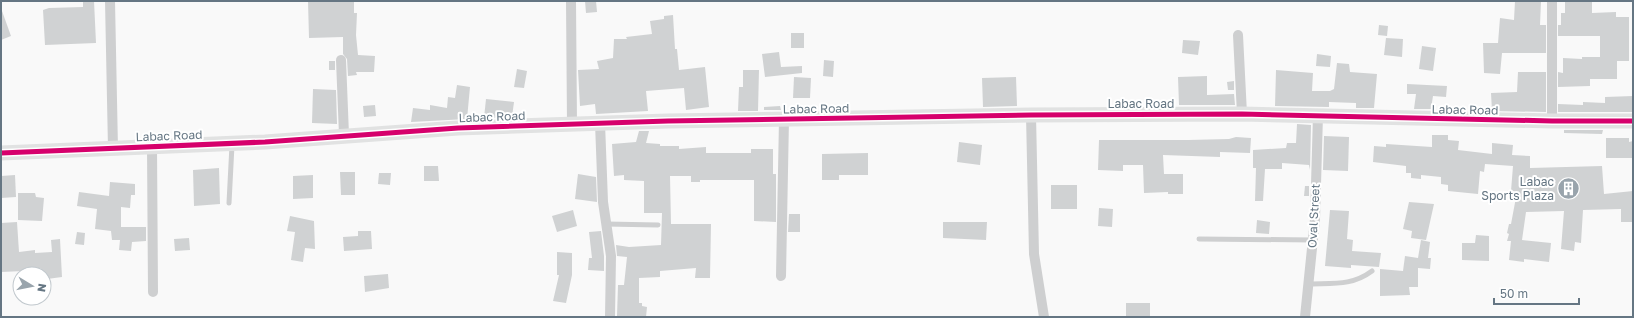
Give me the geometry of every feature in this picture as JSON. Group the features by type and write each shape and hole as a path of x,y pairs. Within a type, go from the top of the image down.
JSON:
{"street":[{"path":"110,1 113,149"},
{"path":"571,1 572,124"},
{"path":"1552,1 1552,121"},
{"path":"1238,35 1242,114"},
{"path":"341,60 344,135"},
{"name":"Labac Road","path":"1,153 232,144 458,128 784,119 1031,115 1242,114 1552,121 1633,121"},
{"path":"1031,115 1034,254 1044,317"},
{"name":"Oval Street","path":"1305,317 1313,240 1318,115"},
{"path":"781,276 784,119"},
{"path":"600,123 603,202 611,256 610,317"},
{"path":"152,147 153,292"}],"lane":[{"path":"229,203 232,144"},
{"path":"606,224 658,225"},
{"path":"1200,238 1313,240"},
{"path":"1309,284 1350,283 1362,278 1372,271"}],"building":[{"path":"83,1 94,1 96,43 45,45 43,10 49,8 83,7"},
{"path":"308,1 354,1 354,13 357,13 356,35 358,55 375,56 374,72 356,72 357,75 348,76 347,59 343,54 343,37 309,38"},
{"path":"585,1 596,1 597,12 586,13"},
{"path":"1515,1 1541,1 1540,25 1546,25 1546,53 1502,53 1500,74 1484,73 1483,43 1498,43 1500,18 1514,20"},
{"path":"1565,1 1592,1 1592,13 1616,12 1616,17 1629,17 1629,61 1617,61 1617,79 1590,79 1590,86 1558,87 1558,72 1563,73 1563,58 1582,59 1582,57 1600,57 1600,36 1558,36 1558,25 1561,25 1561,13 1565,13"},
{"path":"1,11 11,36 1,40"},
{"path":"673,15 675,49 677,49 679,70 705,67 709,107 686,110 684,88 646,91 648,111 596,114 595,104 580,106 578,70 599,69 597,61 613,58 614,39 627,39 626,37 652,34 650,21 664,19 664,16"},
{"path":"1379,25 1388,26 1387,36 1378,35"},
{"path":"791,33 804,33 804,48 791,48"},
{"path":"1386,38 1403,39 1402,57 1384,55"},
{"path":"1183,40 1200,41 1198,55 1182,53"},
{"path":"1422,46 1436,48 1433,71 1419,69"},
{"path":"779,52 781,67 802,66 802,73 765,77 762,54"},
{"path":"1317,54 1331,56 1330,67 1316,66"},
{"path":"824,60 834,61 833,77 823,76"},
{"path":"329,61 335,61 335,70 329,70"},
{"path":"1337,63 1349,64 1350,72 1377,74 1374,108 1356,108 1356,103 1329,102 1329,107 1275,106 1276,70 1313,73 1312,91 1330,91 1334,89"},
{"path":"517,69 527,71 524,88 514,87"},
{"path":"743,70 759,70 758,111 738,111 739,87 743,87"},
{"path":"1518,72 1546,72 1546,112 1492,111 1491,93 1517,92"},
{"path":"1207,76 1207,95 1234,94 1235,105 1179,105 1178,77"},
{"path":"794,77 811,78 810,98 793,98"},
{"path":"1016,77 1017,106 983,107 982,78"},
{"path":"1234,81 1234,90 1228,90 1227,82"},
{"path":"1407,84 1447,86 1446,97 1433,96 1431,109 1414,109 1416,94 1407,94"},
{"path":"457,85 470,87 467,119 411,122 413,108 430,110 430,105 447,108 448,97 455,98"},
{"path":"313,89 336,90 337,124 312,123"},
{"path":"1633,96 1633,112 1558,112 1558,104 1583,105 1583,102 1605,103 1605,97"},
{"path":"486,99 514,102 512,117 484,118"},
{"path":"375,105 376,116 364,117 363,106"},
{"path":"780,106 781,110 764,110 764,107"},
{"path":"1297,124 1311,125 1310,170 1309,165 1282,163 1282,169 1265,169 1263,201 1255,201 1256,168 1253,168 1253,150 1286,148 1287,143 1296,143"},
{"path":"1564,130 1603,130 1602,134 1564,133"},
{"path":"639,131 649,131 646,143 660,144 660,146 679,146 679,149 706,147 706,153 751,153 751,149 773,149 773,174 776,174 776,222 754,221 754,180 700,180 700,182 691,182 691,176 670,176 671,224 711,224 710,278 695,278 696,268 660,271 660,277 639,278 639,303 642,303 642,306 647,307 646,317 620,317 617,316 618,285 624,285 627,257 617,256 616,245 629,247 661,245 662,213 644,213 644,181 624,180 624,175 614,176 612,144 636,142"},
{"path":"1432,135 1448,135 1448,140 1459,141 1458,150 1492,154 1492,143 1513,145 1512,155 1530,156 1530,168 1602,166 1604,194 1633,191 1633,222 1621,222 1621,209 1583,210 1581,243 1575,242 1574,251 1561,249 1564,211 1526,212 1522,240 1551,243 1549,262 1524,259 1524,262 1509,260 1511,241 1507,241 1509,234 1507,233 1509,224 1511,224 1517,192 1511,191 1513,166 1485,164 1484,172 1480,171 1478,194 1448,191 1448,185 1441,184 1441,177 1421,175 1421,179 1411,178 1411,173 1406,173 1406,166 1373,162 1374,146 1386,147 1386,144 1432,147"},
{"path":"1324,136 1349,137 1348,171 1323,170"},
{"path":"1236,137 1251,138 1250,153 1220,152 1220,157 1163,155 1164,174 1183,174 1183,194 1168,194 1168,192 1144,193 1143,165 1123,165 1123,171 1098,170 1099,140 1188,140 1229,139"},
{"path":"1606,138 1629,138 1629,142 1633,141 1633,158 1606,158"},
{"path":"959,142 982,145 980,165 957,162"},
{"path":"868,153 868,175 839,175 839,180 822,180 822,154"},
{"path":"424,166 438,166 439,181 424,181"},
{"path":"219,168 220,204 194,206 193,170"},
{"path":"340,172 355,172 355,195 341,195"},
{"path":"379,173 391,173 390,185 378,184"},
{"path":"578,174 596,177 597,202 575,199"},
{"path":"15,175 16,197 1,198 1,176"},
{"path":"313,175 313,198 293,199 293,176"},
{"path":"110,182 135,184 135,195 131,195 130,208 121,207 121,227 146,227 146,241 132,242 131,251 119,250 120,240 112,240 111,231 95,229 97,209 77,206 79,192 109,196"},
{"path":"1051,185 1077,185 1077,209 1051,209"},
{"path":"1305,186 1309,186 1309,196 1304,196"},
{"path":"18,193 35,193 36,197 44,198 42,221 18,220"},
{"path":"1409,202 1434,204 1426,240 1411,238 1412,231 1403,229"},
{"path":"1099,208 1113,209 1112,227 1098,226"},
{"path":"573,210 577,226 557,232 552,216"},
{"path":"1330,210 1349,211 1347,239 1353,240 1352,251 1381,253 1379,267 1351,265 1351,268 1325,266"},
{"path":"789,214 800,214 800,232 788,232"},
{"path":"290,216 314,221 315,249 305,248 303,262 291,260 295,232 287,231"},
{"path":"1257,220 1270,222 1269,234 1256,233"},
{"path":"17,222 19,252 35,250 35,253 52,252 51,240 60,239 62,277 52,278 52,266 12,266 12,272 1,272 1,223"},
{"path":"943,222 987,222 986,240 943,238"},
{"path":"358,231 371,231 372,249 344,251 343,237 358,236"},
{"path":"601,231 604,271 588,270 589,258 592,258 589,232"},
{"path":"77,232 85,233 84,245 75,244"},
{"path":"1476,235 1489,236 1489,261 1462,260 1462,243 1475,243"},
{"path":"189,238 190,250 175,251 174,239"},
{"path":"1421,240 1430,242 1428,258 1431,258 1430,269 1418,268 1418,287 1409,287 1410,295 1380,296 1380,269 1403,271 1405,256 1418,258"},
{"path":"557,252 572,253 572,275 566,303 553,301 559,275 557,275"},
{"path":"388,274 389,288 365,292 364,276"},
{"path":"1126,303 1150,303 1150,317 1126,317"}],"cycle path":[{"path":"1,153 265,142 458,128 668,121 1031,115 1242,114 1552,121 1633,121"}],"place":[{"name":"Labac Sports Plaza","path":"1569,189"}]}
